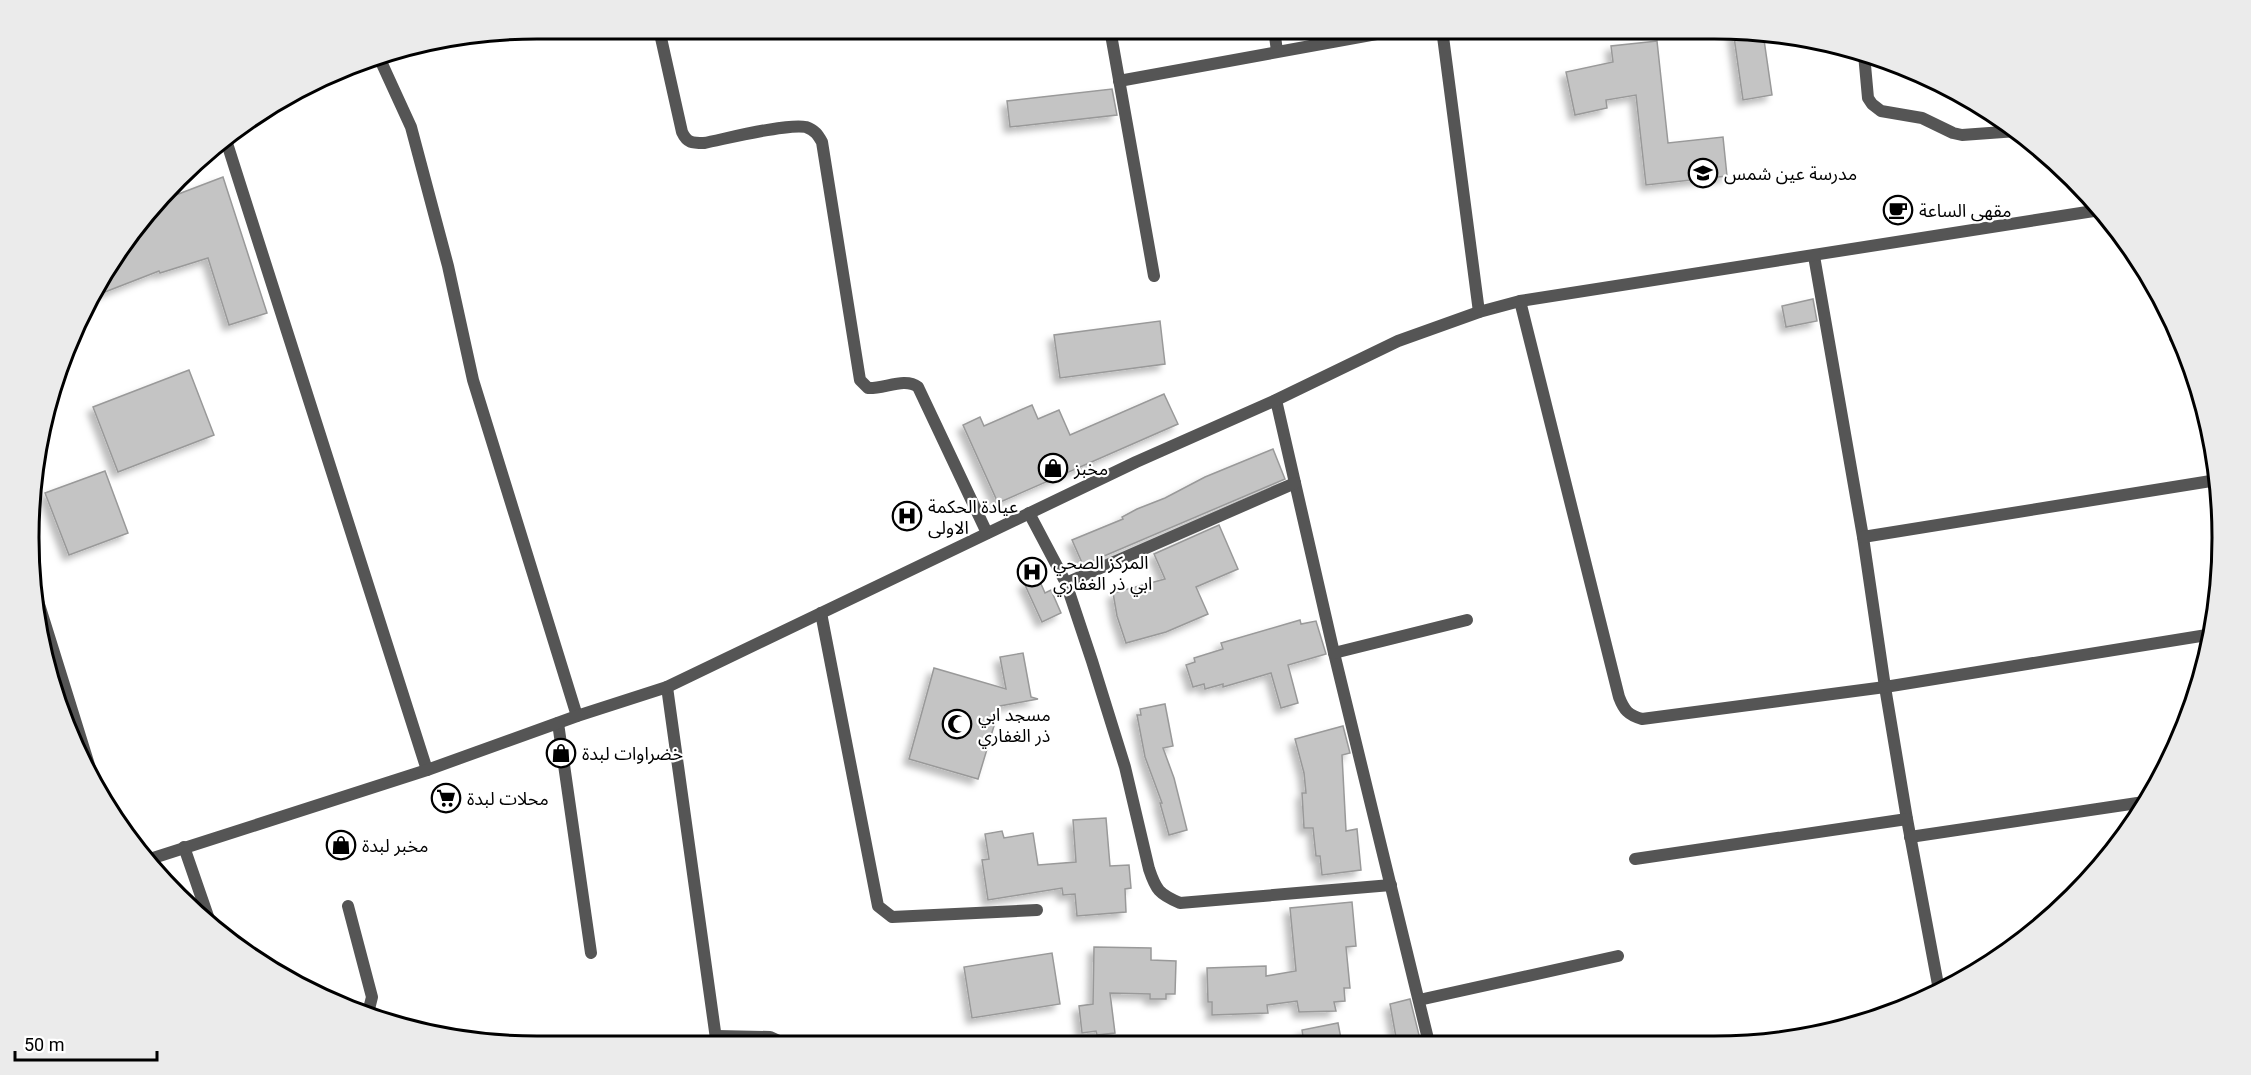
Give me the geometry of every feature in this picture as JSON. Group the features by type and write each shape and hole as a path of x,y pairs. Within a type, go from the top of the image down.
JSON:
{"street":[{"path":"661,39 682,132 690,143 704,143 783,128 804,127 816,132 822,142 860,380 868,388 906,383 918,387 987,534"},
{"path":"1112,39 1154,276"},
{"path":"1275,39 1277,51"},
{"path":"1119,81 1343,39"},
{"path":"1443,39 1479,312"},
{"path":"1865,62 1868,98 1881,111 1922,118 1962,135 2003,132"},
{"path":"382,64 411,127 448,266 473,380 577,716"},
{"path":"228,147 427,770"},
{"path":"156,857 427,770 577,716 667,687 1029,513 1276,400 1398,341 1479,312 1520,301 2090,212"},
{"path":"1814,256 1863,537 1910,837 1938,983"},
{"path":"1520,301 1618,697 1623,708 1631,716 1642,719 1885,687 2202,636"},
{"path":"1276,400 1334,653 1427,1036"},
{"path":"1863,537 2209,481"},
{"path":"1066,583 1295,483"},
{"path":"1029,513 1066,583 1125,767 1149,869 1154,885 1162,896 1180,903 1390,885"},
{"path":"821,613 878,906 892,917 1037,910"},
{"path":"1334,653 1467,620"},
{"path":"50,640 79,732"},
{"path":"667,687 716,1036"},
{"path":"558,723 591,952"},
{"path":"1910,837 2135,803"},
{"path":"1635,859 1907,819"},
{"path":"184,848 205,909"},
{"path":"348,906 372,998 370,1007"},
{"path":"1419,1000 1618,956"}],"building":[{"path":"1734,40 1764,42 1772,95 1743,100"},
{"path":"1657,41 1668,143 1723,137 1727,176 1646,185 1636,95 1606,100 1607,108 1575,115 1566,72 1613,62 1611,46"},
{"path":"1112,89 1117,115 1010,127 1007,101"},
{"path":"223,177 267,313 229,325 208,258 160,273 159,271 103,293 142,234 176,195"},
{"path":"1813,299 1817,321 1786,327 1782,306"},
{"path":"1160,321 1165,364 1060,378 1054,335"},
{"path":"189,370 214,435 118,472 93,407"},
{"path":"1164,394 1178,424 998,503 963,425 980,417 984,426 1032,405 1038,419 1059,410 1070,435"},
{"path":"1273,449 1285,479 1083,565 1072,540 1123,519 1122,517 1137,509 1165,498 1205,477"},
{"path":"105,471 128,533 69,555 45,493"},
{"path":"1219,525 1238,569 1196,587 1208,614 1166,632 1126,643 1117,616 1113,593 1165,579 1154,554"},
{"path":"1038,577 1045,593 1051,590 1061,613 1042,622 1024,583"},
{"path":"1300,620 1301,624 1316,621 1326,654 1288,665 1298,703 1281,708 1271,673 1223,687 1223,684 1205,689 1204,684 1193,687 1186,665 1195,662 1194,658 1223,649 1221,643"},
{"name":"مسجد ابي ذر الغفاري","path":"1023,653 1031,697 1038,699 1000,706 978,779 909,759 934,668 1006,689 1000,657"},
{"path":"1165,704 1173,746 1163,748 1174,778 1187,830 1169,835 1160,803 1162,803 1145,757 1137,715 1141,715 1140,709"},
{"path":"1343,726 1350,753 1342,755 1346,831 1357,829 1361,870 1322,875 1320,856 1316,856 1313,828 1304,828 1302,793 1306,793 1304,773 1295,739"},
{"path":"1106,818 1110,866 1129,865 1131,888 1125,889 1126,912 1077,916 1075,894 1063,895 1062,888 988,900 982,860 989,859 985,834 1002,831 1004,838 1033,833 1038,865 1076,862 1073,820"},
{"path":"1352,902 1356,946 1346,947 1350,988 1344,988 1345,1001 1334,1002 1336,1011 1299,1012 1297,1001 1267,1005 1268,1013 1212,1015 1212,1002 1208,1002 1207,968 1266,966 1266,976 1296,971 1290,908"},
{"path":"1094,947 1151,948 1151,960 1176,961 1175,994 1166,994 1166,999 1150,999 1150,994 1110,993 1115,1033 1097,1035 1096,1031 1082,1033 1079,1006 1093,1004"},
{"path":"1052,953 1060,1004 972,1018 964,967"},
{"path":"1410,999 1419,1036 1396,1036 1390,1004"},
{"path":"1338,1023 1340,1036 1303,1036 1302,1030"}],"place":[{"name":"مدرسة عين شمس","path":"1703,173"},
{"name":"مقهى الساعة","path":"1898,210"},
{"name":"مخبز","path":"1053,468"},
{"name":"عيادة الحكمة الاولى","path":"907,516"},
{"name":"المركز الصحي ابي ذر الغفاري","path":"1032,572"},
{"name":"مسجد ابي ذر الغفاري","path":"957,724"},
{"name":"خضراوات لبدة","path":"561,753"},
{"name":"محلات لبدة","path":"446,798"},
{"name":"مخبر لبدة","path":"341,845"}]}
